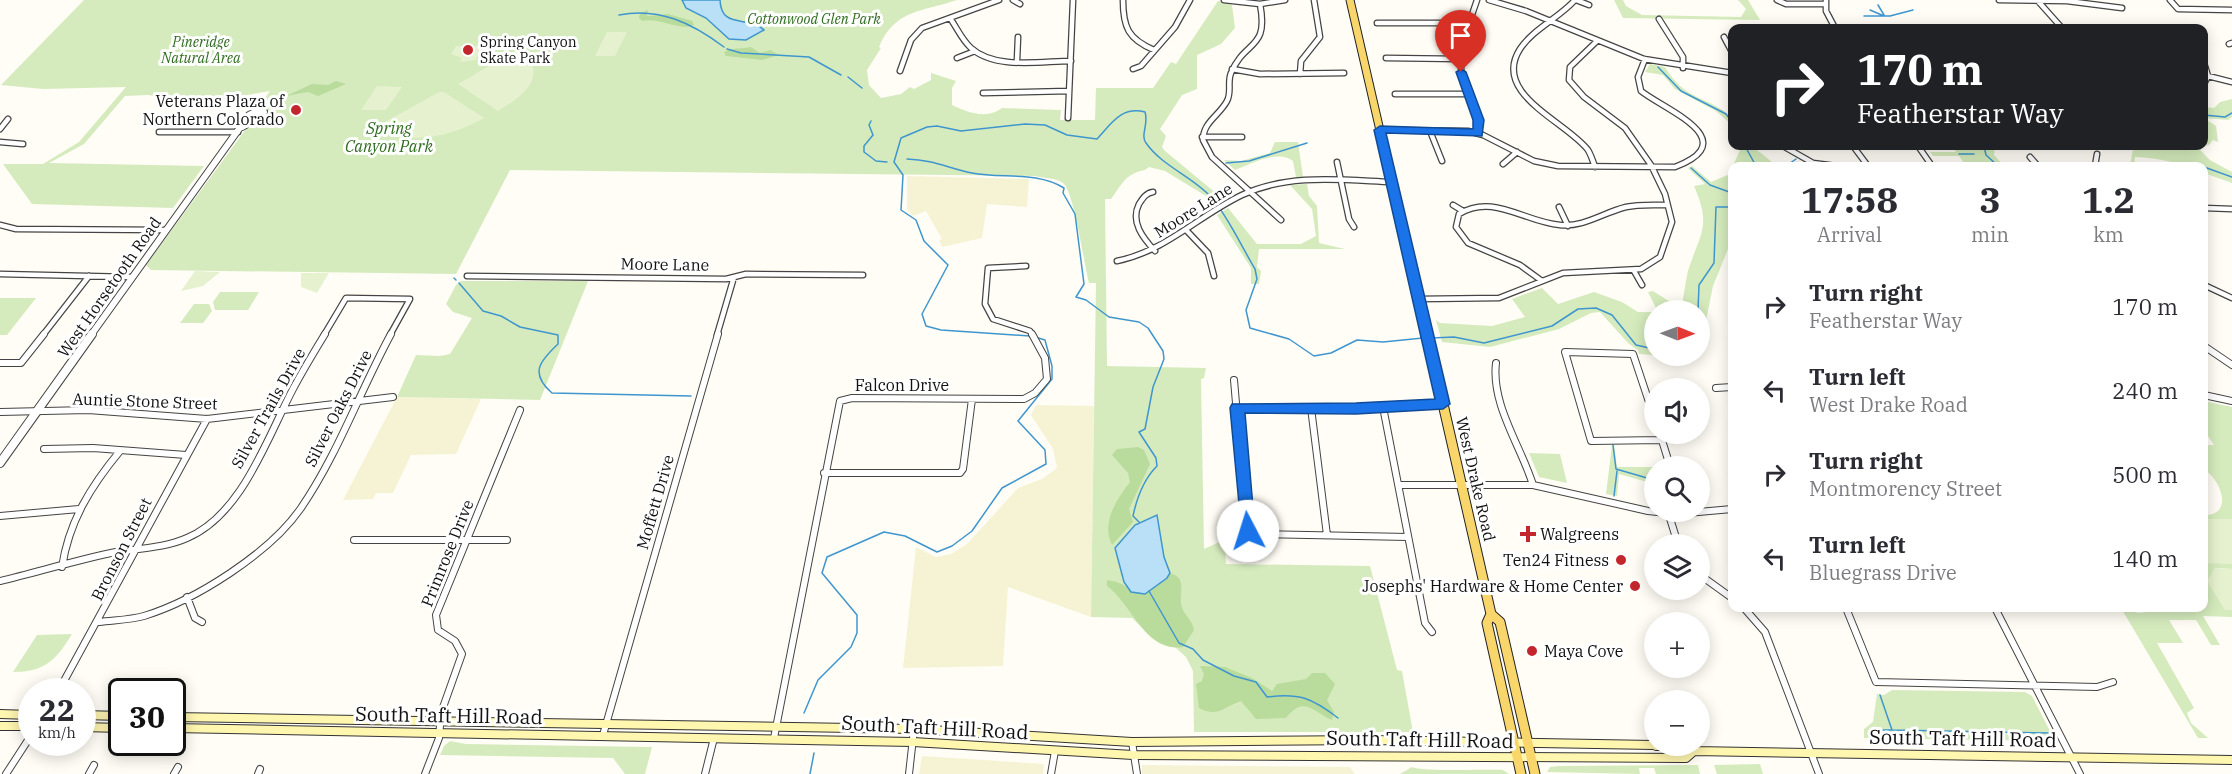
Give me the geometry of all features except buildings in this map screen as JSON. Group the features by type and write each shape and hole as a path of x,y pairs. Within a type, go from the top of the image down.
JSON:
{"main road":[{"name":"West Drake Road","path":"1350,0 1491,614 1500,622 1535,774"},
{"name":"West Drake Road","path":"1491,614 1487,623 1521,774"},
{"path":"0,714 18,715"},
{"name":"South Taft Hill Road","path":"186,717 914,729 1132,742 1528,742 1644,746"},
{"path":"0,726 18,726"},
{"name":"South Taft Hill Road","path":"186,728 774,738 913,742 1132,755 1532,759 1686,758 1689,756"},
{"name":"South Taft Hill Road","path":"1710,752 2232,760"}],"street":[{"path":"900,71 907,48 917,31 999,0"},
{"path":"1013,0 1020,4"},
{"path":"1068,118 1073,0"},
{"path":"1123,0 1123,25 1126,33 1137,43 1154,50"},
{"path":"1133,69 1141,66 1175,27 1190,0"},
{"path":"1224,0 1260,4 1285,0"},
{"path":"1300,74 1301,61 1320,37 1317,6 1314,0"},
{"path":"1477,0 1461,59 1462,78 1480,124 1478,133"},
{"path":"1489,0 1646,60 1683,68 1728,73"},
{"path":"1589,5 1575,0 1521,48 1515,60 1514,75 1528,99 1588,150 1595,167"},
{"path":"1777,0 1786,4 1826,2 1833,24"},
{"path":"1999,0 2078,2 2122,8"},
{"path":"2038,0 2059,24"},
{"path":"2170,0 2178,9 2232,10"},
{"path":"1260,4 1265,22 1264,32 1232,69 1229,80 1229,97 1207,122 1202,137 1212,157 1281,220"},
{"path":"950,18 975,51 995,59 1071,60"},
{"path":"1659,19 1683,57 1683,68"},
{"path":"1377,23 1446,23 1469,27"},
{"path":"1017,60 1018,37"},
{"path":"1724,37 1728,44"},
{"path":"1419,299 1499,298 1542,281 1578,271 1634,271 1648,267 1660,257 1672,225 1667,205 1646,153 1633,135 1579,92 1569,80 1570,67 1597,41"},
{"path":"957,58 975,51"},
{"path":"1386,58 1461,59"},
{"path":"1380,130 1478,133 1550,165 1652,167 1687,164 1699,155 1702,140 1700,132 1690,121 1641,91 1638,77 1646,60"},
{"path":"1232,69 1252,73 1344,73"},
{"path":"2208,76 2232,82"},
{"path":"983,93 1069,92"},
{"path":"1395,94 1468,94"},
{"path":"0,129 8,119"},
{"path":"159,132 240,130"},
{"name":"West Horsetooth Road","path":"0,463 131,277 240,130"},
{"path":"1430,130 1437,155 1442,161"},
{"path":"1202,137 1242,137"},
{"path":"0,142 23,144"},
{"path":"1788,150 1811,162"},
{"path":"1503,164 1517,152"},
{"path":"2096,162 2097,154"},
{"path":"2030,157 2034,162"},
{"path":"1337,162 1343,181 1349,219 1354,227"},
{"name":"Moore Lane","path":"1117,261 1155,251 1215,211 1250,192 1284,183 1392,182"},
{"path":"1153,192 1148,193 1139,202 1135,218 1140,234 1155,251"},
{"path":"1542,281 1520,265 1467,243 1456,226 1457,217 1462,211 1473,206 1489,204 1545,224 1568,226 1582,224 1632,206 1667,205"},
{"path":"1453,205 1462,211"},
{"path":"1559,207 1568,226"},
{"path":"2208,208 2232,209"},
{"path":"0,225 16,229 165,230"},
{"path":"1187,231 1208,253 1214,276"},
{"name":"Falcon Drive","path":"774,738 840,400 852,398 1024,399 1035,393 1047,379 1047,373 1046,358 1034,336 1027,329 1001,322 988,314 985,304 988,268 1026,266"},
{"path":"1634,271 1642,285"},
{"path":"0,274 131,277"},
{"name":"Moore Lane","path":"467,276 863,275"},
{"path":"0,363 21,363 89,276"},
{"name":"Moffett Drive","path":"603,735 734,277"},
{"path":"2208,287 2232,298"},
{"name":"Silver Trails Drive","path":"0,580 62,567 100,556 160,548 180,541 206,526 221,513 270,440 281,411 346,298 410,299"},
{"name":"Silver Oaks Drive","path":"99,622 144,616 187,597 247,563 286,527 312,490 347,427 363,385 410,299"},
{"path":"2208,349 2232,364"},
{"path":"1644,387 1633,354 1565,352 1591,441 1644,440"},
{"path":"1496,363 1495,374 1506,418 1524,454 1533,485"},
{"path":"1234,380 1248,531 1256,534 1408,537"},
{"path":"1716,388 1728,387"},
{"path":"2208,396 2232,401"},
{"name":"Auntie Stone Street","path":"0,412 88,410 207,419 359,399 393,397"},
{"path":"824,473 960,473 963,468 972,399"},
{"path":"1237,408 1383,407 1443,404"},
{"path":"1383,407 1425,623 1432,632"},
{"path":"1311,408 1328,535"},
{"name":"Primrose Drive","path":"440,733 439,721 462,654 455,641 438,630 435,620 520,410"},
{"name":"Bronson Street","path":"66,678 99,622 207,419"},
{"path":"44,449 93,448 186,455"},
{"path":"62,567 67,541 79,509 100,475 120,451"},
{"path":"1399,485 1533,485 1644,509"},
{"path":"0,516 79,509"},
{"path":"1710,510 1728,509"},
{"path":"354,540 507,540"},
{"path":"1710,582 1728,595"},
{"path":"187,597 195,618 202,622"},
{"path":"1748,612 1765,632 1819,774"},
{"path":"1848,612 1876,682 2097,687 2113,682"},
{"path":"1997,612 2080,774"},
{"path":"909,774 914,729"},
{"path":"425,774 440,733"},
{"path":"705,774 714,737"},
{"path":"1132,742 1132,755 1137,774"},
{"path":"1051,774 1055,751"},
{"path":"6,774 18,756"},
{"path":"89,774 94,765"}],"shaded area":[{"path":"907,176 1029,179 1027,207 987,204 982,238 942,247 939,240 942,239 926,211 913,216 907,209"},
{"path":"397,397 481,399 456,454 411,455 393,493 376,493 373,499 343,500"},
{"path":"1036,405 1094,406 1091,617 1008,587 1003,666 903,668 916,547 936,557 951,554 967,544 1018,488 1042,479 1057,468 1053,449 1031,415"},
{"path":"922,756 1044,764 1043,774 919,774"},
{"path":"1142,765 1350,767 1355,774 1142,774"}],"green space":[{"path":"84,0 957,0 921,10 893,25 867,70 869,85 881,98 901,94 910,87 914,89 931,80 931,73 956,81 952,88 952,105 964,110 977,114 990,114 1002,108 1061,110 1060,120 1095,120 1096,88 1153,88 1171,62 1176,64 1218,1 1232,5 1235,28 1221,44 1197,55 1197,89 1182,95 1160,129 1166,136 1162,147 1165,151 1223,199 1215,205 1211,199 1165,171 1149,167 1131,175 1111,199 1105,199 1107,366 1206,368 1204,378 1201,379 1204,549 1240,533 1245,538 1225,550 1226,564 1370,566 1397,670 1402,671 1413,732 1194,732 1193,671 1186,657 1176,648 1153,638 1132,618 1091,617 1096,283 1089,283 1071,199 1067,189 1060,181 1035,176 510,170 456,274 151,270 146,265 249,125 268,115 266,109 257,109 270,91 208,102 147,95 125,96 84,144 49,163 204,166 173,208 32,204 3,164 43,164 79,142 126,87 43,89 1,85"},
{"path":"1614,0 1623,0 1626,6 1642,15 1741,17 1746,9 1738,0 1748,0 1760,20 1623,18"},
{"path":"648,10 647,16 668,14 692,21 694,25 683,27 649,20 642,21 639,18 640,13"},
{"path":"607,32 627,32 615,56 595,56"},
{"name":"Spring Canyon Skate Park","path":"456,46 484,46 476,60 460,62 462,58 451,54"},
{"path":"751,47 760,53 770,50 779,55 762,60 726,56 724,52"},
{"path":"517,50 532,64 532,79 524,92 498,111 458,84"},
{"path":"1650,64 1665,67 1680,86 1688,92 1728,114 1728,122 1716,111 1675,89 1663,75 1645,72"},
{"path":"336,81 346,84 318,96 308,92 286,96 312,84 328,85"},
{"path":"377,86 402,87 386,110 361,110"},
{"path":"439,92 444,92 484,118 458,130 431,137 403,137 376,127"},
{"path":"2232,99 2232,117 2228,120 2208,118 2208,107 2214,108 2220,102"},
{"path":"2208,121 2216,126 2218,142 2213,140 2209,145"},
{"path":"1275,142 1298,142 1303,177 1296,177 1293,161 1280,156 1264,159 1235,170 1224,160 1241,161 1270,153"},
{"path":"1740,150 1757,150 1772,162 1735,162"},
{"path":"1955,150 1995,150 1994,155 2000,162 1963,162 1959,156 1933,156 1930,152 1956,152"},
{"path":"2133,150 2200,150 2210,160 2232,172 2232,183 2208,174 2208,162 2171,162 2135,157 2134,162 2131,162"},
{"path":"1692,166 1711,182 1728,175 1728,249 1713,286 1710,301 1683,300 1688,271 1700,238 1703,221 1694,186 1705,184 1688,168"},
{"path":"1307,184 1309,196 1317,206 1319,243 1345,249 1259,249 1257,267 1261,271 1259,284 1251,284 1251,268 1217,215 1228,208 1257,244 1301,244 1316,236 1312,209 1290,185"},
{"path":"195,271 220,272 203,286 181,291"},
{"path":"301,273 329,273 317,293 301,287"},
{"path":"461,281 588,281 540,400 397,397 416,355 450,354 472,318 453,312 446,304 456,285"},
{"path":"1542,288 1558,304 1594,292 1622,302 1638,312 1644,312 1644,354 1639,354 1638,350 1629,344 1600,312 1591,313 1559,329 1490,347 1442,342 1436,320 1440,323 1492,326 1525,317 1512,299"},
{"path":"1653,291 1667,300 1652,300 1648,292"},
{"path":"220,292 259,292 248,310 215,310 213,302"},
{"path":"0,298 36,298 7,335 0,335"},
{"path":"194,304 209,304 212,311 203,323 180,323"},
{"path":"2208,402 2232,407 2232,569 2215,568 2225,610 2232,610 2232,617 2203,616 2220,645 2211,645 2196,620 2169,620 2183,643 2157,643 2194,708 2187,713 2191,723 2208,738 2198,738 2123,612 2208,612 2208,515 2219,510 2222,505 2220,490 2208,472 2208,445 2214,445 2208,436"},
{"path":"1612,445 1614,445 1617,467 1644,467 1644,481 1619,474 1617,496 1606,494"},
{"path":"1138,447 1144,450 1150,464 1129,509 1133,522 1112,545 1109,537 1109,520 1115,504 1130,482 1128,473 1112,455 1117,449"},
{"path":"1529,453 1560,454 1567,483 1539,477"},
{"path":"2208,519 2232,519 2232,564 2208,563"},
{"path":"2215,568 2232,569 2232,610 2225,610 2208,579"},
{"path":"1170,573 1176,576 1181,583 1181,604 1194,630 1183,647 1170,647 1159,643 1149,635 1107,586 1107,580 1114,581 1131,592 1167,578"},
{"path":"72,634 61,651 42,667 13,672 37,635"},
{"path":"1200,666 1225,667 1252,678 1272,691 1277,684 1306,679 1312,673 1325,673 1335,684 1327,700 1334,712 1332,720 1303,706 1292,711 1286,718 1256,719 1241,701 1216,712 1205,711 1199,708 1196,684 1202,681 1204,674"},
{"path":"1892,690 2025,692 2032,696 2055,741 1864,738 1864,729 1873,722 1877,694 1884,695"},
{"path":"450,741 466,744 652,747 645,774 625,774 613,758 440,755 444,746"},
{"path":"1760,764 1763,774 1717,774 1714,765"},
{"path":"1698,765 1700,774 1656,774 1654,768 1639,768 1640,774 1547,772 1550,767 1559,766"},
{"path":"1412,767 1440,770 1503,770 1509,774 1400,774"}],"water":[{"path":"682,0 720,0 725,15 730,19 751,23 764,30 746,40 729,39 706,18 686,8"},
{"path":"1157,515 1164,557 1170,573 1167,578 1145,594 1131,592 1124,582 1115,548 1135,525"}],"waterway":[{"path":"1878,5 1884,15"},
{"path":"1870,10 1884,16"},
{"path":"1884,16 1913,10"},
{"path":"619,15 634,13 661,15 687,24 724,47"},
{"path":"1864,16 1884,16"},
{"path":"727,49 741,53 809,57 841,75"},
{"path":"1658,67 1681,91 1728,117"},
{"path":"848,77 862,88"},
{"path":"1030,336 941,330 926,326 922,314 948,265 924,241 916,220 901,210 903,175 894,162 901,138 927,127 937,126 961,131 1025,124 1045,125 1067,135 1097,139 1112,122 1123,114 1145,112 1144,140 1146,143 1161,159 1211,197 1255,269 1257,279 1246,310 1250,328 1289,339 1314,356 1331,353 1357,340 1383,342 1423,338"},
{"path":"2208,115 2225,117 2232,113"},
{"path":"871,121 869,125 873,135 864,146 864,152 876,161 887,162"},
{"path":"1226,163 1249,161 1307,143"},
{"path":"1747,150 1754,162"},
{"path":"1985,150 1986,155 1994,162"},
{"path":"1959,154 1974,154"},
{"path":"907,159 984,175 1042,179 1064,188 1063,193 1075,214 1084,284 1076,297 1086,300 1109,317 1139,322 1148,328 1163,351 1164,359 1153,387 1145,429 1139,432 1156,458 1157,466 1144,483 1136,502 1133,516 1139,522"},
{"path":"1792,162 1796,159"},
{"path":"1691,168 1710,185 1728,192"},
{"path":"2208,168 2232,177"},
{"path":"1698,300 1699,285 1714,263 1716,207 1728,207"},
{"path":"459,283 483,311 501,316 520,327 558,335 558,344 542,362 539,373 545,386 552,393 691,396"},
{"path":"1431,338 1454,337 1484,343 1552,326 1578,309 1596,308 1612,315 1636,345 1644,347"},
{"path":"804,713 818,680 851,647 857,633 857,615 822,573 827,557 884,532 905,536 937,552 952,546 972,531 1002,488 1046,464 1045,450 1018,421 1052,379 1052,366 1045,340 1035,337"},
{"path":"1613,445 1616,469 1644,477"},
{"path":"1614,496 1617,471"},
{"path":"1149,591 1179,643 1193,649 1203,660 1234,676 1256,682 1267,697 1305,698 1338,718"},
{"path":"1880,695 1892,730"},
{"path":"1875,730 1892,730"},
{"path":"1892,730 2051,733"},
{"path":"810,774 814,753"}],"place":[{"name":"Spring Canyon Skate Park","path":"468,50"},
{"name":"Veterans Plaza of Northern Colorado","path":"296,110"},
{"name":"Walgreens","path":"1528,534"},
{"name":"Ten24 Fitness","path":"1621,560"},
{"name":"Josephs' Hardware & Home Center","path":"1635,586"},
{"name":"Maya Cove","path":"1532,651"}],"route":[{"path":"1248,531 1237,408 1381,408 1443,404 1380,130 1459,130 1478,133 1479,120 1461,72"}],"park label":[{"name":"Cottonwood Glen Park","path":"814,19"},
{"name":"Pineridge Natural Area","path":"201,50"},
{"name":"Spring Canyon Park","path":"389,137"}]}
